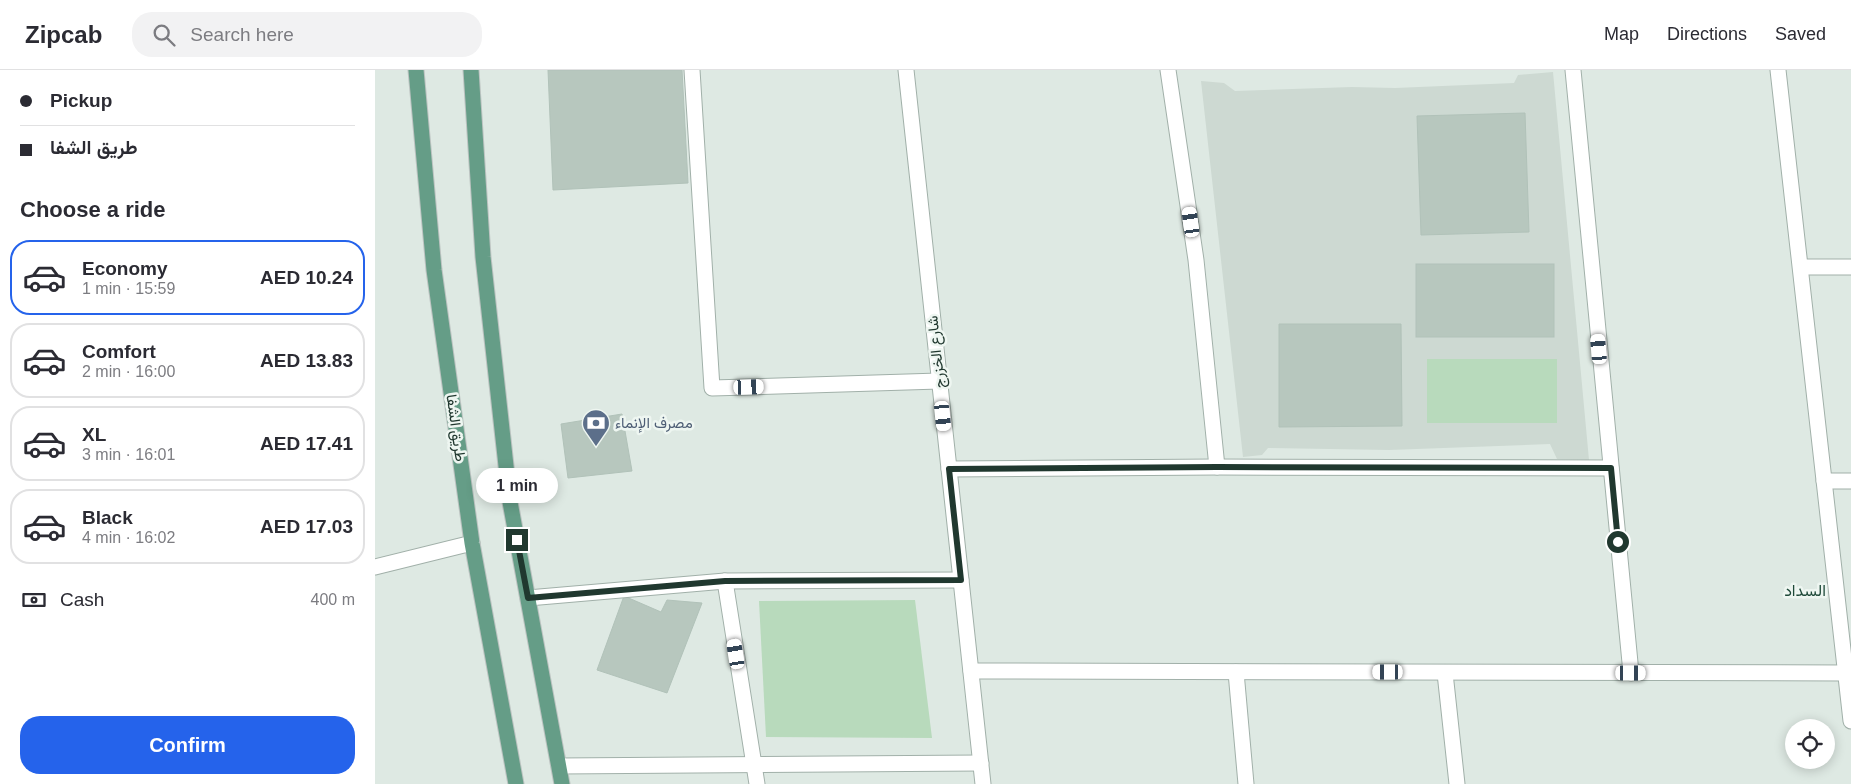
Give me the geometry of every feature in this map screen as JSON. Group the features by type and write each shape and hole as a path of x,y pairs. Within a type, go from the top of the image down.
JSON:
{"main road":[{"name":"طريق الشفا","path":"416,70 434,270 472,543 516,784"},
{"path":"471,70 483,257 510,502 562,784"}],"street":[{"path":"692,70 711,388 939,381"},
{"name":"شارع الخزرج","path":"905,70 983,784"},
{"path":"1173,70 1168,70 1196,260 1217,467"},
{"path":"1573,70 1631,673"},
{"path":"1779,70 1851,721"},
{"path":"1801,267 1851,267"},
{"path":"949,469 1217,467 1611,468"},
{"path":"1825,481 1851,481"},
{"path":"375,567 472,543"},
{"path":"528,598 725,581 961,580"},
{"path":"725,581 757,784"},
{"path":"971,672 1846,673"},
{"path":"1236,672 1245,784"},
{"path":"1445,673 1457,784"},
{"path":"559,766 981,763"}],"shaded area":[{"path":"1553,72 1589,460 1557,459 1550,444 1389,450 1268,448 1262,455 1243,457 1201,81 1224,83 1235,91 1352,87 1395,88 1514,83 1518,75"}],"green space":[{"path":"1427,359 1557,359 1557,423 1427,423"},
{"path":"915,600 932,738 766,737 759,601"}],"building":[{"path":"548,70 682,70 688,183 553,190"},
{"path":"1525,113 1529,232 1421,235 1417,116"},
{"path":"1416,264 1554,264 1554,337 1416,337"},
{"path":"1279,324 1401,324 1402,426 1279,427"},
{"name":"مصرف الإنماء","path":"622,414 632,471 568,478 561,424"},
{"path":"624,596 661,612 667,600 702,603 667,693 597,670"}],"place":[{"name":"مصرف الإنماء","path":"596,447"}],"district":[{"name":"السداد","path":"1805,590"}],"route":[{"path":"517,540 528,598 725,581 961,580 949,469 1217,467 1611,468 1618,542"}]}
